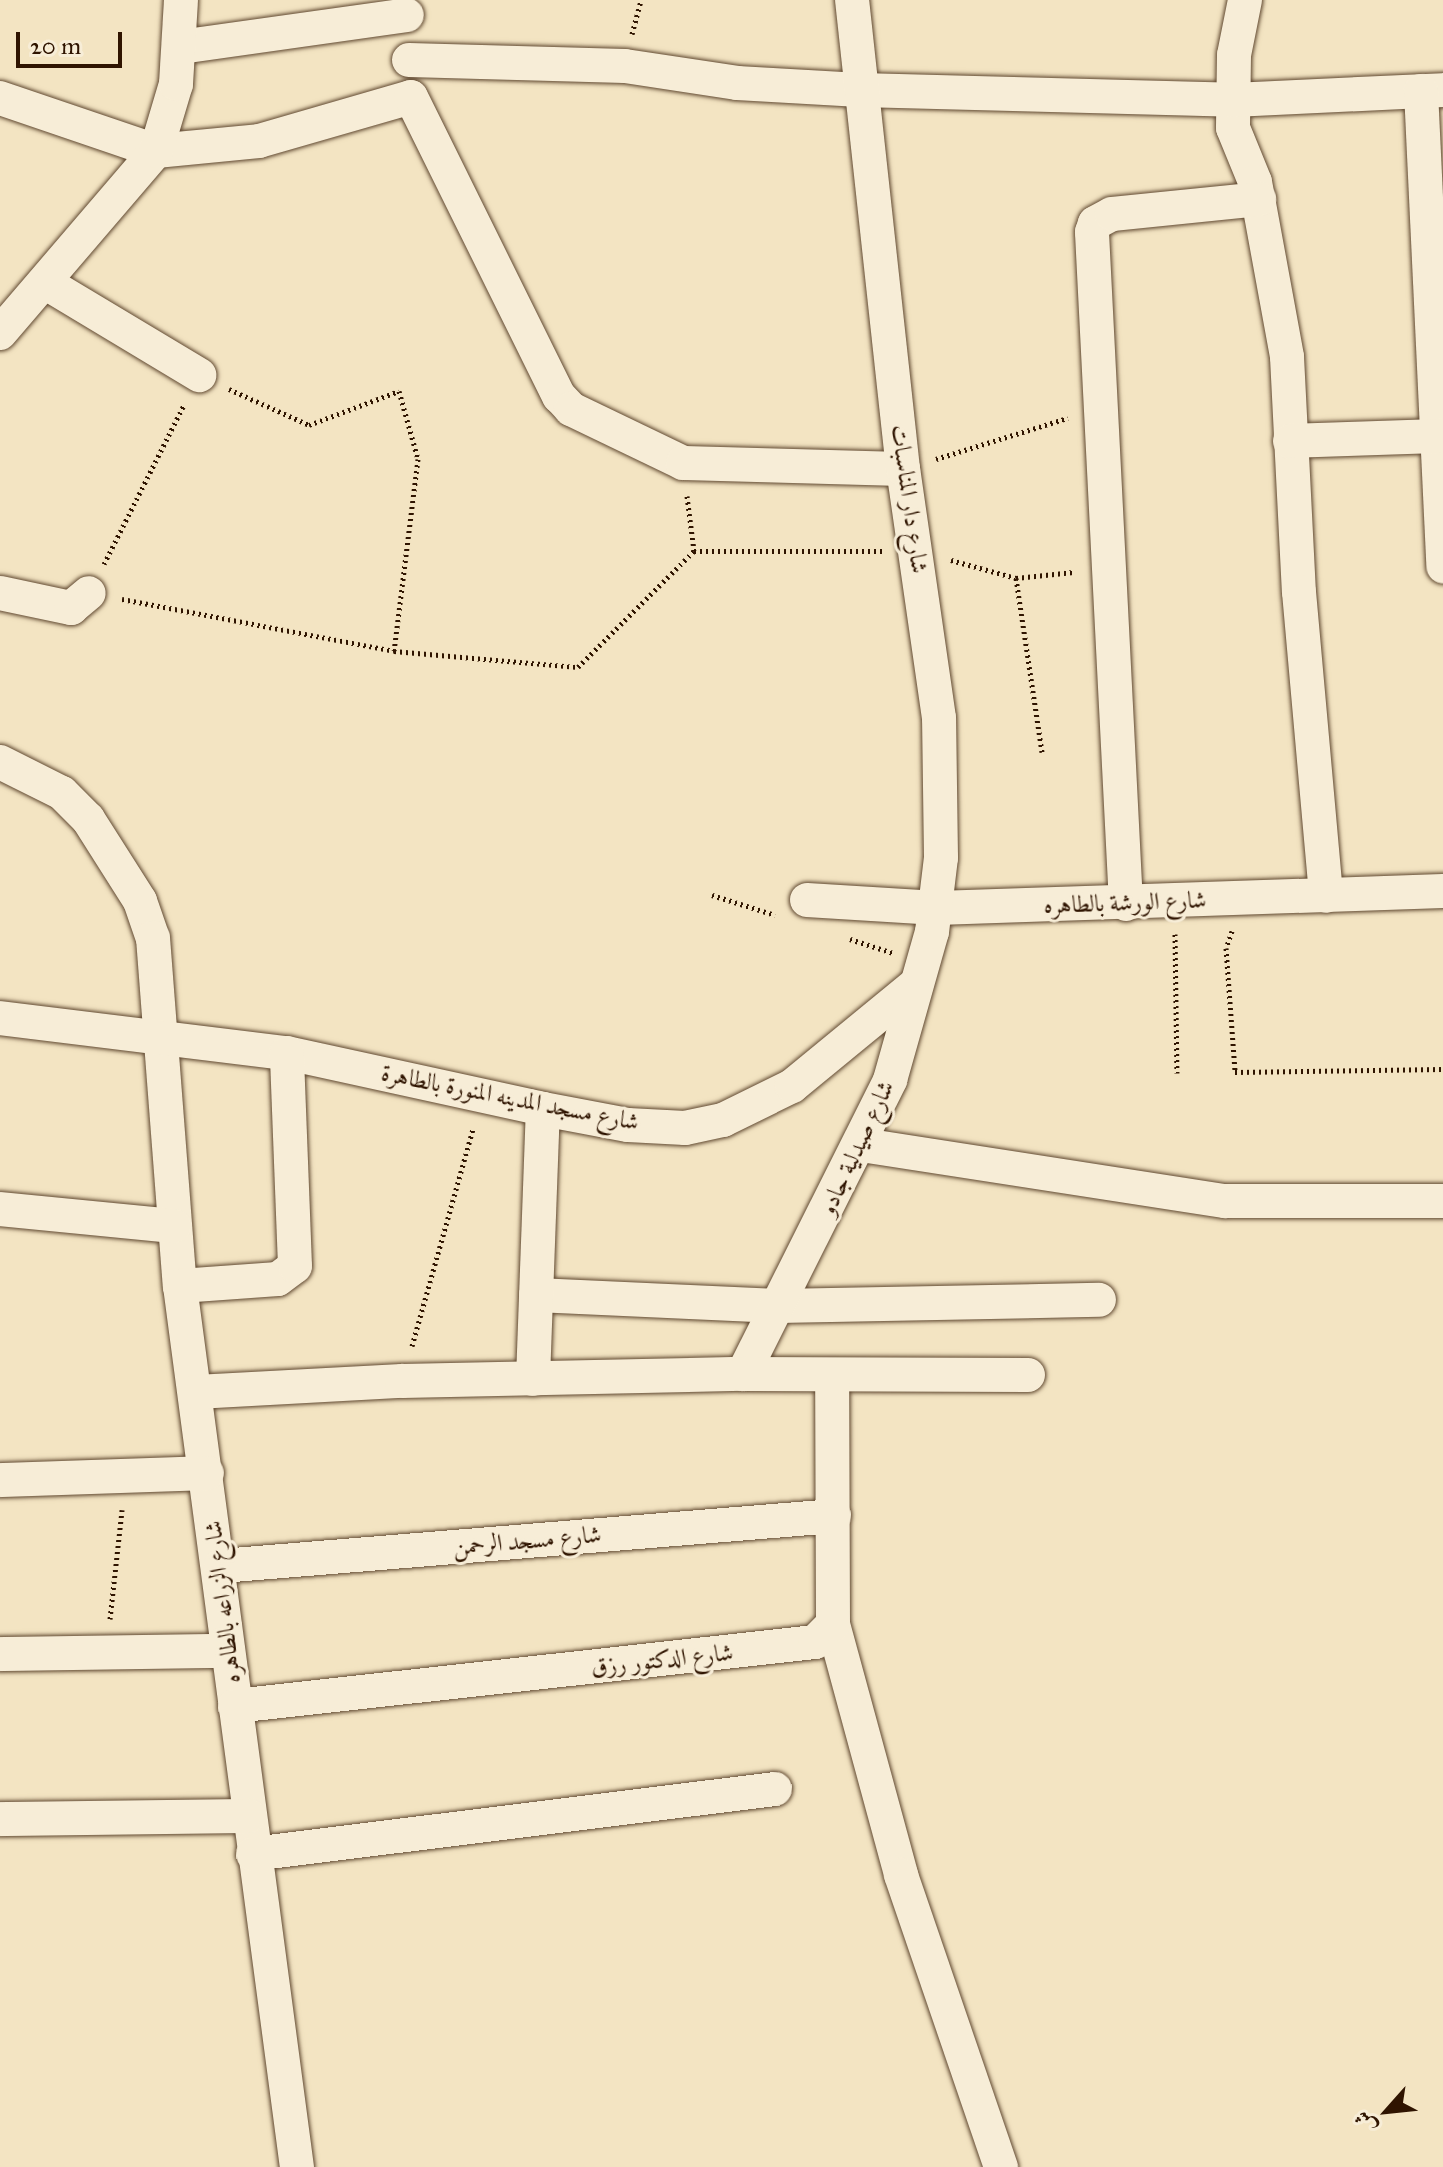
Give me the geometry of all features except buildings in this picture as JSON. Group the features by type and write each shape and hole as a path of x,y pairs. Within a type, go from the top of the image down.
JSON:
{"street":[{"path":"5,318 46,283 156,151 176,84 181,0"},
{"name":"شارع دار المناسبات","path":"852,0 903,469 939,718 942,802 937,908"},
{"path":"1245,0 1234,55 1233,128 1259,199 1287,357 1290,441 1326,896"},
{"path":"180,47 407,8 411,97 559,396 594,423 683,463 903,469"},
{"path":"409,60 625,66 737,83 860,90 1233,100 1432,90 1443,566"},
{"path":"0,98 156,151 259,141 411,97"},
{"path":"1126,904 1095,223 1112,214 1259,199"},
{"path":"46,283 199,375"},
{"path":"1290,441 1440,437"},
{"path":"0,593 71,608 89,593"},
{"name":"شارع الزراعه بالطاهره","path":"0,762 62,793 88,819 121,866 153,938 159,985 157,1036 180,1286 221,1566 228,1651 253,1854 297,2167"},
{"name":"شارع الورشة بالطاهره","path":"807,900 937,908 1443,891"},
{"name":"شارع صيدلية جادو","path":"743,1374 862,1145 890,1080 937,908"},
{"name":"شارع مسجد المدينه المنورة بالطاهرة","path":"0,1018 287,1053 484,1093 543,1109 628,1125 685,1128 723,1120 792,1086 916,984"},
{"path":"180,1286 278,1279 295,1266 287,1053"},
{"path":"533,1379 543,1109"},
{"path":"862,1145 1225,1201 1443,1201"},
{"path":"0,1209 174,1226"},
{"path":"536,1295 778,1306 1099,1300"},
{"path":"196,1392 402,1381 743,1374 1028,1375"},
{"path":"832,1376 833,1624 901,1875 1001,2167"},
{"path":"0,1480 207,1473"},
{"name":"شارع مسجد الرحمن","path":"221,1566 834,1516"},
{"name":"شارع الدكتور رزق","path":"235,1706 805,1645 828,1635 833,1624"},
{"path":"0,1654 228,1651"},
{"path":"253,1854 775,1789"},
{"path":"0,1819 249,1816"}],"path":[{"path":"394,651 418,459 399,391 309,425 199,375 89,593 394,651 578,667 694,551 916,551 1016,578 1112,568"},
{"path":"903,469 1103,407"},
{"path":"683,463 694,551"},
{"path":"1016,578 1042,752"},
{"path":"1242,899 1226,948 1235,1072 1443,1069"},
{"path":"1174,902 1177,1073"},
{"path":"402,1381 484,1093"},
{"path":"106,1652 125,1478"}]}
